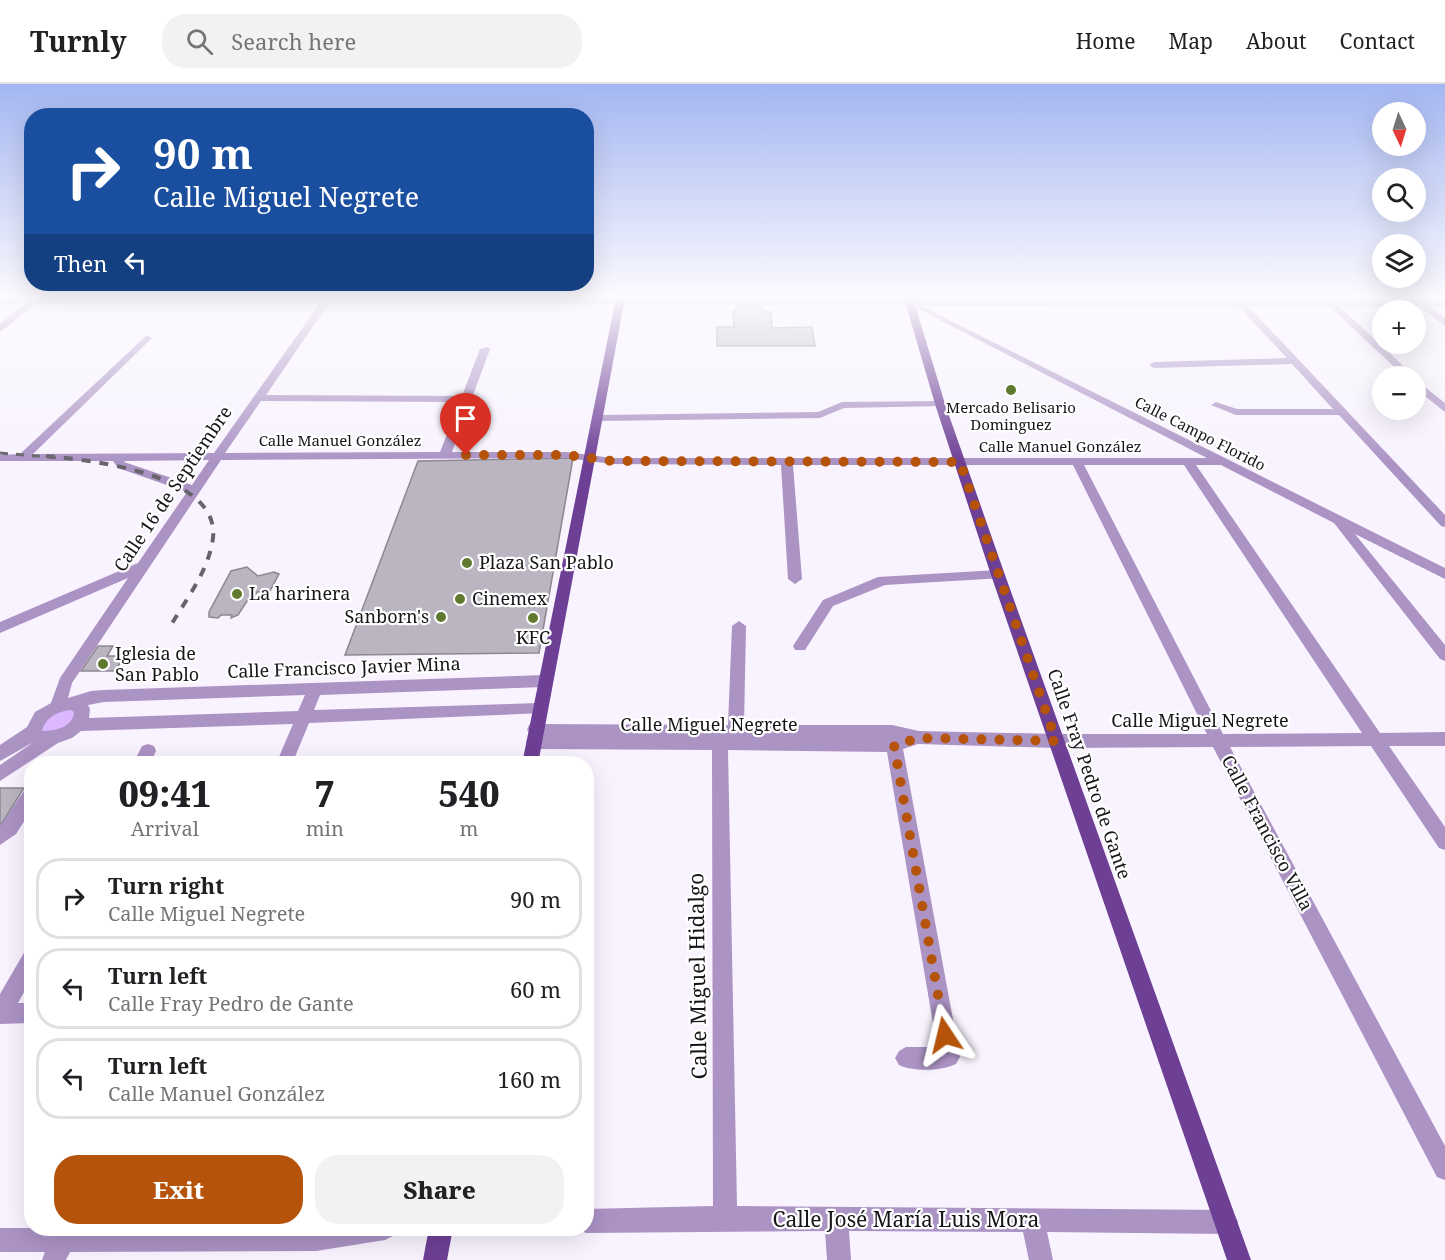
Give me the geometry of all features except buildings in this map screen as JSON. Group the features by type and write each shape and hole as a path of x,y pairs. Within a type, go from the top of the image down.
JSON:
{"main road":[{"path":"531,756 610,353"},
{"name":"Calle Fray Pedro de Gante","path":"925,353 998,575 1239,1260"},
{"path":"435,1260 440,1236"}],"street":[{"path":"23,458 132,353"},
{"name":"Calle 16 de Septiembre","path":"65,705 65,682 194,490 290,353"},
{"path":"446,455 484,353"},
{"name":"Calle Campo Florido","path":"1011,353 1220,462 1445,574"},
{"path":"1287,353 1445,524"},
{"path":"1384,353 1398,366"},
{"path":"1154,365 1294,361"},
{"path":"1426,392 1445,409"},
{"path":"259,398 467,399"},
{"path":"599,418 820,415 842,405 940,404"},
{"path":"1216,405 1236,412 1342,412"},
{"name":"Calle Manuel González","path":"0,458 567,455 612,461 1220,462"},
{"path":"120,457 118,463 122,466 158,476 194,490"},
{"path":"787,462 795,579"},
{"name":"Calle Francisco Villa","path":"1077,462 1218,740 1445,1169"},
{"path":"1188,462 1445,843"},
{"path":"1336,519 1445,656"},
{"path":"0,628 144,565"},
{"path":"800,646 828,603 883,580 998,575"},
{"name":"Calle Miguel Hidalgo","path":"725,1218 725,737 739,626"},
{"name":"Calle Francisco Javier Mina","path":"65,705 91,697 104,696 545,681"},
{"path":"465,712 471,684"},
{"path":"287,756 315,689"},
{"path":"150,722 166,694"},
{"path":"0,754 34,731 40,718 65,705 82,709 83,714 76,725"},
{"path":"33,756 51,738 76,725 539,709"},
{"path":"34,731 37,736 51,738"},
{"name":"Calle Miguel Negrete","path":"535,736 1056,741 1445,739"},
{"path":"893,738 949,1057 906,1058"},
{"path":"0,774 24,763"},
{"path":"0,837 10,828 24,806"},
{"path":"0,1013 24,972"},
{"path":"0,1013 24,1013"},
{"name":"Calle José María Luis Mora","path":"594,1221 725,1218 1226,1222"},
{"path":"836,1220 839,1260"},
{"path":"1033,1221 1041,1260"},
{"path":"0,1240 59,1250 315,1239 334,1236"}],"shaded area":[{"path":"73,704 81,720 43,738 35,725"}],"railway":[{"path":"0,453 60,458"},
{"path":"46,456 92,462 149,474 175,485 196,499 210,516 213,538 211,550 196,583 171,625"}],"place":[{"name":"Mercado Belisario Dominguez","path":"1011,390"},
{"name":"Plaza San Pablo","path":"467,563"},
{"name":"La harinera","path":"237,594"},
{"name":"Cinemex","path":"460,599"},
{"name":"Sanborn's","path":"441,617"},
{"name":"KFC","path":"533,618"},
{"name":"Iglesia de San Pablo","path":"103,664"}],"route":[{"path":"466,455 567,455 612,461 960,462 1056,741 920,738 894,745 945,1035"}]}
